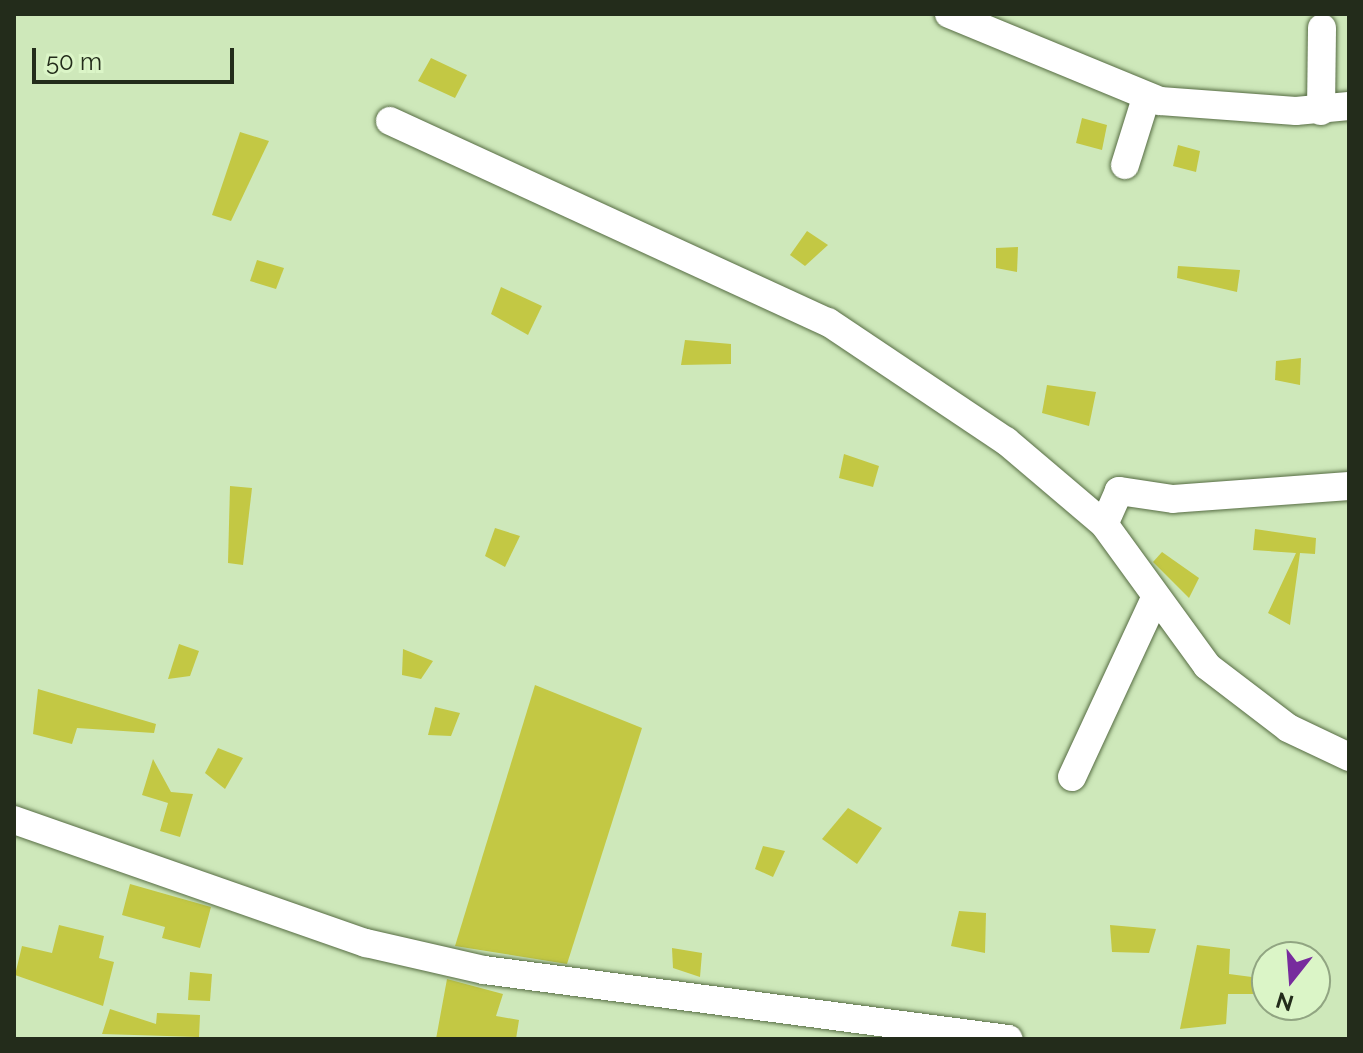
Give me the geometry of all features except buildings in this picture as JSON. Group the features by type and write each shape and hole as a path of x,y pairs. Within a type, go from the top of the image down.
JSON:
{"street":[{"path":"949,14 1093,68 1146,98 1321,111 1349,106"},
{"path":"1321,111 1322,28"},
{"path":"1125,165 1146,98"},
{"path":"390,121 828,322 1053,481 1104,524 1154,600 1207,666 1288,728 1349,757"},
{"path":"1053,481 1173,499 1349,486"},
{"path":"1104,524 1119,491"},
{"path":"1072,777 1154,600"},
{"path":"14,820 366,943 484,970 1008,1039"}]}
